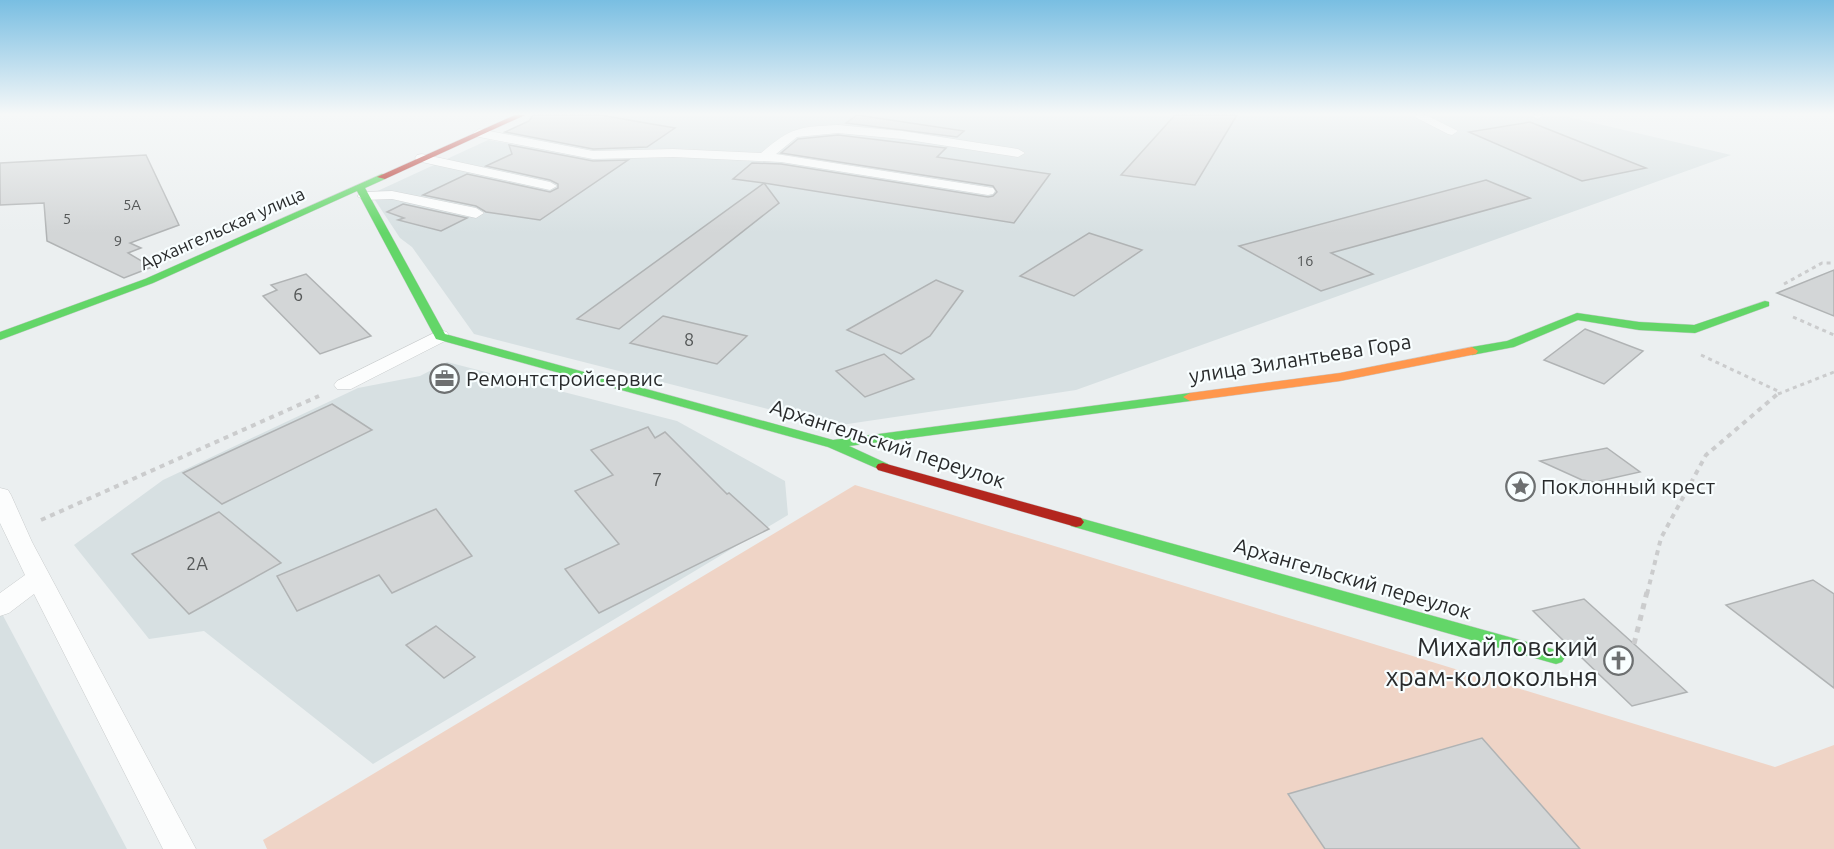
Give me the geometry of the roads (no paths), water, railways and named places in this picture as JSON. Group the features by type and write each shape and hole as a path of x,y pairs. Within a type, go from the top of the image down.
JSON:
{"street":[{"name":"Архангельская улица","path":"0,336 149,281 361,191 430,155"},
{"path":"361,191 440,336"},
{"name":"улица Зилантьева Гора","path":"834,444 1340,377 1510,344 1576,316 1639,326 1695,329 1765,304"},
{"name":"Архангельский переулок","path":"440,336 834,444 878,466 1556,657"}],"lane":[{"path":"591,155 608,155"},
{"path":"710,155 765,157 988,190"},
{"path":"422,158 550,186"},
{"path":"361,191 392,195 476,213"},
{"path":"344,385 440,336"},
{"path":"0,495 15,531 180,849"},
{"path":"0,606 39,578"}],"place":[{"name":"Ремонтстройсервис","path":"445,378"},
{"name":"Поклонный крест","path":"1520,486"},
{"name":"Михайловский храм-колокольня","path":"1619,661"}]}
